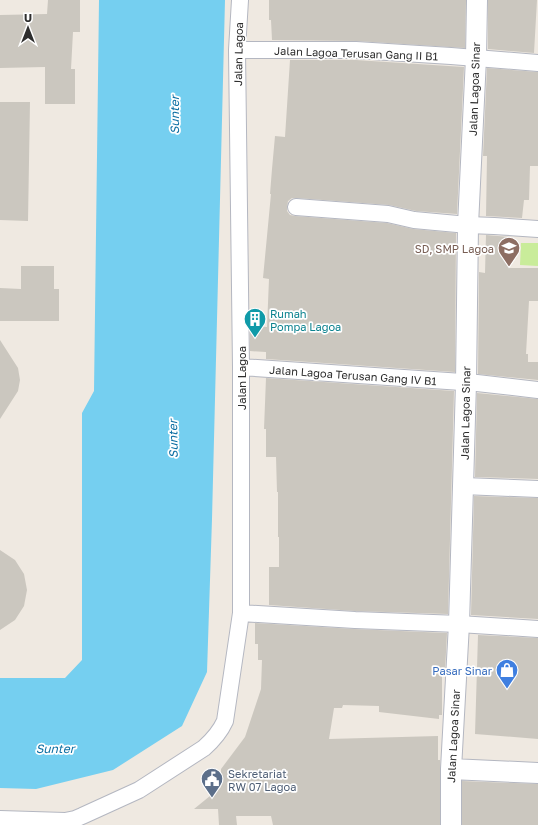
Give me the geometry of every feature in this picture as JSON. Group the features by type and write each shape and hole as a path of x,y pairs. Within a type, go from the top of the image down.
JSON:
{"street":[{"name":"Jalan Lagoa","path":"0,819 65,821 75,819 139,790 204,748 216,736 225,721 241,613 241,366 237,50 240,0"},
{"name":"Jalan Lagoa Sinar","path":"451,825 451,770 459,624 466,383 468,225 476,58 477,0"},
{"name":"Jalan Lagoa Terusan Gang II B1","path":"237,50 356,50 538,63"},
{"path":"296,207 388,214 414,220 468,225 538,229"},
{"name":"Jalan Lagoa Terusan Gang IV B1","path":"241,366 476,383 538,390"},
{"path":"463,486 538,489"},
{"path":"241,613 538,629"},
{"path":"451,770 538,773"}],"green space":[{"path":"521,243 538,243 538,266 520,265"}],"water":[{"name":"Sunter","path":"99,0 225,0 207,672 182,726 113,770 36,789 0,788 0,678 65,678 82,660 82,413 94,391"}],"building":[{"path":"48,0 80,0 80,32 73,32 71,69 75,69 75,104 45,104 45,67 0,68 0,15 47,14"},
{"path":"269,0 466,0 465,48 357,41 272,40 271,20 269,20"},
{"path":"488,0 537,0 534,53 488,49"},
{"path":"290,60 356,60 464,67 457,214 416,211 389,205 297,198 292,198 288,201 287,207 287,211 290,215 295,216 387,223 413,229 456,233 455,372 266,359 266,352 250,351 250,326 267,327 269,279 263,278 272,169 275,136 285,137"},
{"path":"487,68 538,72 538,166 530,166 529,200 524,200 522,218 486,216 487,156 483,156"},
{"path":"0,102 30,102 28,221 0,220"},
{"path":"486,235 510,237 509,268 538,268 538,301 529,301 526,354 528,354 528,362 538,362 538,380 478,374 479,272 485,273"},
{"path":"21,266 54,266 54,289 59,289 59,321 0,321 0,288 21,289"},
{"path":"0,340 18,368 20,380 18,391 0,419"},
{"path":"266,378 454,391 448,614 355,611 269,605 269,567 279,567 279,537 276,457 266,457 266,429 264,429"},
{"path":"477,393 538,399 538,479 475,477"},
{"path":"474,496 538,498 538,619 471,615"},
{"path":"0,550 15,560 24,574 27,590 24,606 15,620 0,630"},
{"path":"255,623 447,633 445,671 442,671 442,715 439,715 439,719 379,712 379,706 343,705 342,708 334,708 329,739 438,736 438,760 440,760 440,825 273,825 271,816 236,816 237,825 219,825 218,809 194,809 221,787 221,769 245,737 261,689 262,660 258,660 258,644 255,644"},
{"name":"Pasar Sinar","path":"478,635 538,638 538,739 475,734"},
{"path":"462,781 538,784 538,825 462,825"}],"place":[{"name":"SD, SMP Lagoa","path":"509,268"},
{"name":"Rumah Pompa Lagoa","path":"255,338"},
{"name":"Pasar Sinar","path":"507,690"},
{"name":"Sekretariat RW 07 Lagoa","path":"212,798"}]}
